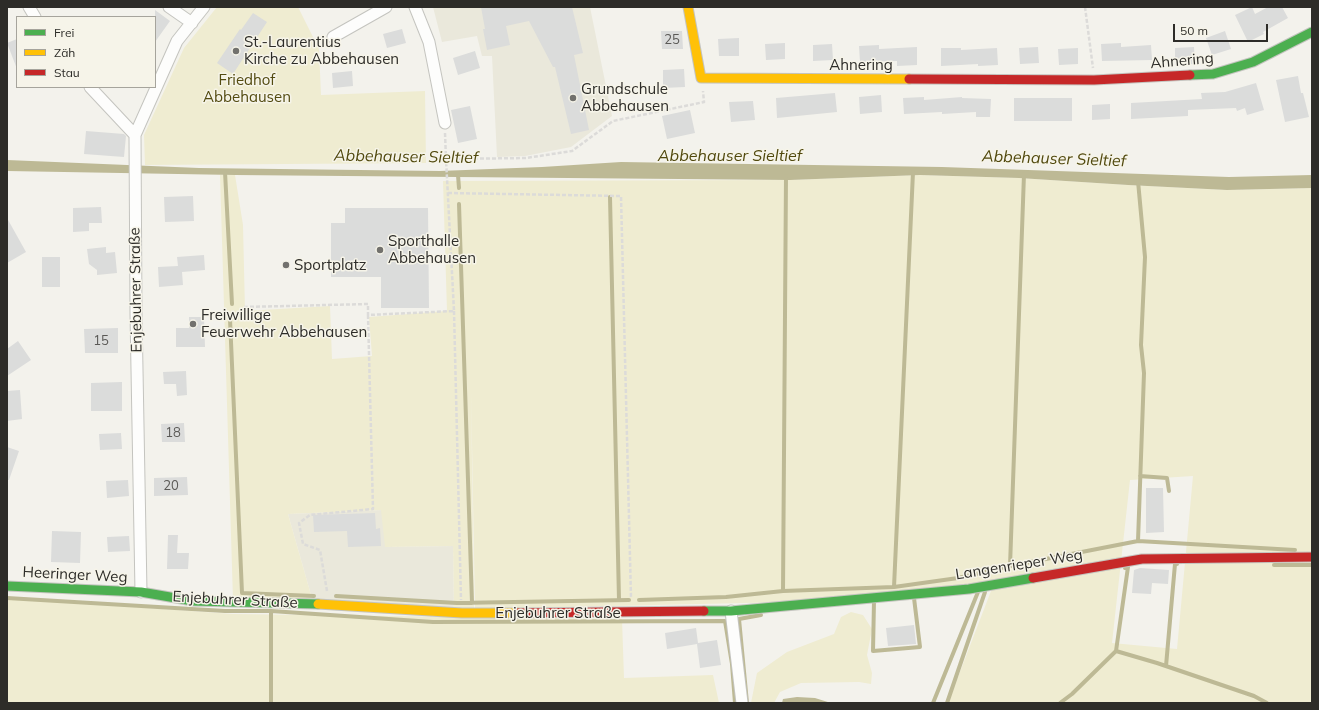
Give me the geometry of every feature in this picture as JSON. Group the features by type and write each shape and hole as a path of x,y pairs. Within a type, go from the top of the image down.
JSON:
{"street":[{"path":"30,7 34,16"},
{"path":"169,7 192,23"},
{"path":"91,88 135,136 177,41 204,7"},
{"path":"333,37 386,7"},
{"path":"415,7 429,42 445,123"},
{"path":"688,7 701,78"},
{"name":"Ahnering","path":"701,78 1094,80 1213,74 1253,62 1312,32"},
{"name":"Enjebuhrer Straße","path":"135,136 136,322 141,592 193,601 329,604 462,613 632,613 731,611"},
{"name":"Langenrieper Weg","path":"731,611 969,588 1142,559 1312,556"},
{"name":"Heeringer Weg","path":"7,586 141,592"},
{"path":"731,611 742,703"}],"path":[{"path":"1085,7 1094,80"},
{"path":"446,159 526,158 572,151 613,121 704,102 701,78"},
{"path":"445,123 454,310 461,599"},
{"path":"448,193 621,196 632,613"},
{"path":"244,307 368,304 373,509 310,515 299,523 304,544 320,550 329,604"},
{"path":"368,315 454,310"}],"shaded area":[{"path":"433,7 590,7 612,116 571,147 525,156 497,157 492,56 482,56 477,36 442,42"},
{"path":"7,160 199,168 440,171 621,162 942,167 1229,177 1312,175 1312,188 1227,190 1019,178 920,175 790,180 235,175 7,171"},
{"path":"382,510 386,547 453,546 454,609 313,602 288,514"},
{"path":"797,697 815,698 831,703 782,703 783,699"}],"green space":[{"name":"Friedhof Abbehausen","path":"217,7 298,7 319,49 321,95 425,91 426,163 145,165 144,135 184,48"},
{"path":"220,175 235,175 243,225 245,311 330,306 332,359 372,356 369,317 447,311 443,181 790,180 920,175 1019,178 1227,190 1312,188 1312,703 948,703 991,591 789,602 475,609 471,389 474,609 454,609 453,546 385,547 381,510 288,514 313,602 233,600","holes":["1193,476 1177,649 1112,643 1130,480"]},
{"path":"7,598 233,614 622,619 624,678 713,675 719,703 7,703"},
{"path":"851,612 863,615 872,629 867,655 872,673 871,684 859,682 801,683 780,692 774,703 751,703 757,673 787,652 834,634 841,617"}],"building":[{"name":"Grundschule Abbehausen","path":"481,7 572,7 583,53 574,55 589,130 571,134 555,67 553,67 529,21 506,26 510,45 487,50"},
{"path":"1252,7 1255,14 1268,7 1282,7 1288,18 1263,32 1264,34 1248,42 1235,15"},
{"path":"155,10 170,21 156,41 156,16"},
{"name":"St.-Laurentius Kirche zu Abbehausen","path":"253,13 267,22 233,74 217,63 240,29 241,30"},
{"path":"402,29 406,43 387,48 383,34"},
{"path":"661,31 682,31 683,49 662,49"},
{"path":"1225,31 1231,49 1212,55 1206,38"},
{"path":"739,38 739,56 719,56 718,39"},
{"path":"16,39 16,66 7,43"},
{"path":"785,43 785,59 766,60 765,44"},
{"path":"1121,43 1121,47 1151,45 1152,60 1102,61 1101,44"},
{"path":"832,44 833,60 813,61 813,45"},
{"path":"879,45 879,49 917,47 917,65 897,66 897,61 860,62 859,46"},
{"path":"1038,47 1039,63 1020,64 1019,48"},
{"path":"1194,47 1195,64 1175,65 1175,48"},
{"path":"941,48 961,48 961,50 997,48 998,65 978,66 978,64 941,66"},
{"path":"1078,48 1078,64 1059,65 1058,49"},
{"path":"475,51 480,68 458,75 453,58"},
{"path":"684,69 685,87 663,88 663,70"},
{"path":"352,71 353,86 333,88 332,73"},
{"path":"1298,76 1301,93 1303,93 1309,117 1285,122 1276,80"},
{"path":"1256,83 1264,110 1247,115 1245,108 1237,111 1236,108 1188,110 1188,116 1131,119 1131,103 1202,99 1201,93 1225,92"},
{"path":"835,93 837,112 777,118 776,98"},
{"path":"881,95 882,112 860,114 859,97"},
{"path":"924,97 924,100 962,97 991,99 990,117 976,117 976,112 904,114 903,98"},
{"path":"1014,98 1072,98 1072,121 1014,121"},
{"path":"753,101 755,120 731,122 729,102"},
{"path":"1110,104 1110,119 1092,120 1092,105"},
{"path":"470,106 477,139 458,143 451,110"},
{"path":"690,110 695,133 667,139 662,116"},
{"path":"86,131 124,134 126,136 124,157 84,154"},
{"path":"193,196 194,221 165,222 164,197"},
{"path":"101,207 102,223 89,223 89,231 73,232 73,208"},
{"name":"Sporthalle Abbehausen","path":"345,208 428,208 429,308 381,308 381,277 331,277 331,223 345,223"},
{"path":"7,218 26,252 7,263"},
{"path":"106,247 106,253 115,252 117,273 97,275 97,270 89,264 87,249"},
{"path":"204,255 205,270 182,272 183,285 159,287 158,267 178,266 177,257"},
{"path":"42,257 60,257 60,287 42,287"},
{"path":"189,317 204,317 205,347 176,347 176,328 189,328"},
{"path":"118,328 118,353 85,353 84,329"},
{"path":"18,341 31,360 7,376 7,349"},
{"path":"186,371 187,395 177,396 176,384 164,384 163,372"},
{"path":"122,382 122,411 91,411 91,383"},
{"path":"20,390 22,419 7,421 7,391"},
{"path":"184,423 185,442 162,442 161,424"},
{"path":"121,433 122,449 100,450 99,434"},
{"path":"7,447 19,451 9,480 7,480"},
{"path":"187,477 188,495 154,496 154,478"},
{"path":"128,480 129,496 107,498 106,481"},
{"path":"1146,488 1163,488 1164,532 1146,533"},
{"path":"375,513 376,529 380,528 381,546 348,547 347,531 314,532 313,515"},
{"path":"52,531 81,532 80,563 51,562"},
{"path":"168,535 178,535 177,553 189,553 188,569 167,569"},
{"path":"129,536 130,551 108,552 107,537"},
{"path":"1140,568 1169,570 1168,584 1152,583 1151,594 1132,593 1134,570"},
{"path":"914,625 916,644 888,646 886,628"},
{"path":"696,628 698,643 717,640 721,665 700,668 697,644 667,649 665,633"}],"waterway":[{"path":"225,172 232,304"},
{"path":"894,587 913,172"},
{"name":"Abbehauser Sieltief","path":"1010,566 1024,174"},
{"name":"Abbehauser Sieltief","path":"458,175 459,188"},
{"path":"783,591 786,176"},
{"path":"639,600 726,597 783,591 894,587 958,578 1010,566 1138,541 1144,373 1141,345 1145,257 1138,181"},
{"path":"610,197 619,600"},
{"path":"459,204 472,603"},
{"path":"230,319 242,593 314,596"},
{"path":"1140,476 1167,478 1169,491"},
{"path":"1138,541 1295,550"},
{"path":"1166,666 1175,564 1177,564"},
{"path":"1274,565 1312,565"},
{"path":"1060,703 1072,694 1116,651 1128,567 1125,568"},
{"path":"933,703 978,592"},
{"path":"947,703 985,592"},
{"path":"336,596 457,603 629,600"},
{"path":"7,598 225,611 271,611 433,622 725,621 732,664 735,703"},
{"path":"874,601 873,651 920,647 914,598"},
{"path":"271,611 271,703"},
{"path":"747,703 739,619 761,615"},
{"path":"1116,651 1157,663 1254,696 1267,703"}],"traffic: fast":[{"path":"1190,75 1213,74 1253,62 1312,32"},
{"path":"704,611 731,611 969,589 1033,578"},
{"path":"7,586 141,592 193,601 318,604"}],"traffic: slow":[{"path":"688,7 701,78 909,79"},
{"path":"318,604 462,613 517,613"}],"traffic: jam":[{"path":"909,79 1094,80 1190,75"},
{"path":"1033,578 1142,559 1312,557"},
{"path":"517,613 704,611"}],"place":[{"name":"St.-Laurentius Kirche zu Abbehausen","path":"236,51"},
{"name":"Grundschule Abbehausen","path":"573,98"},
{"name":"Sporthalle Abbehausen","path":"380,250"},
{"name":"Sportplatz","path":"286,265"},
{"name":"Freiwillige Feuerwehr Abbehausen","path":"193,324"}]}
